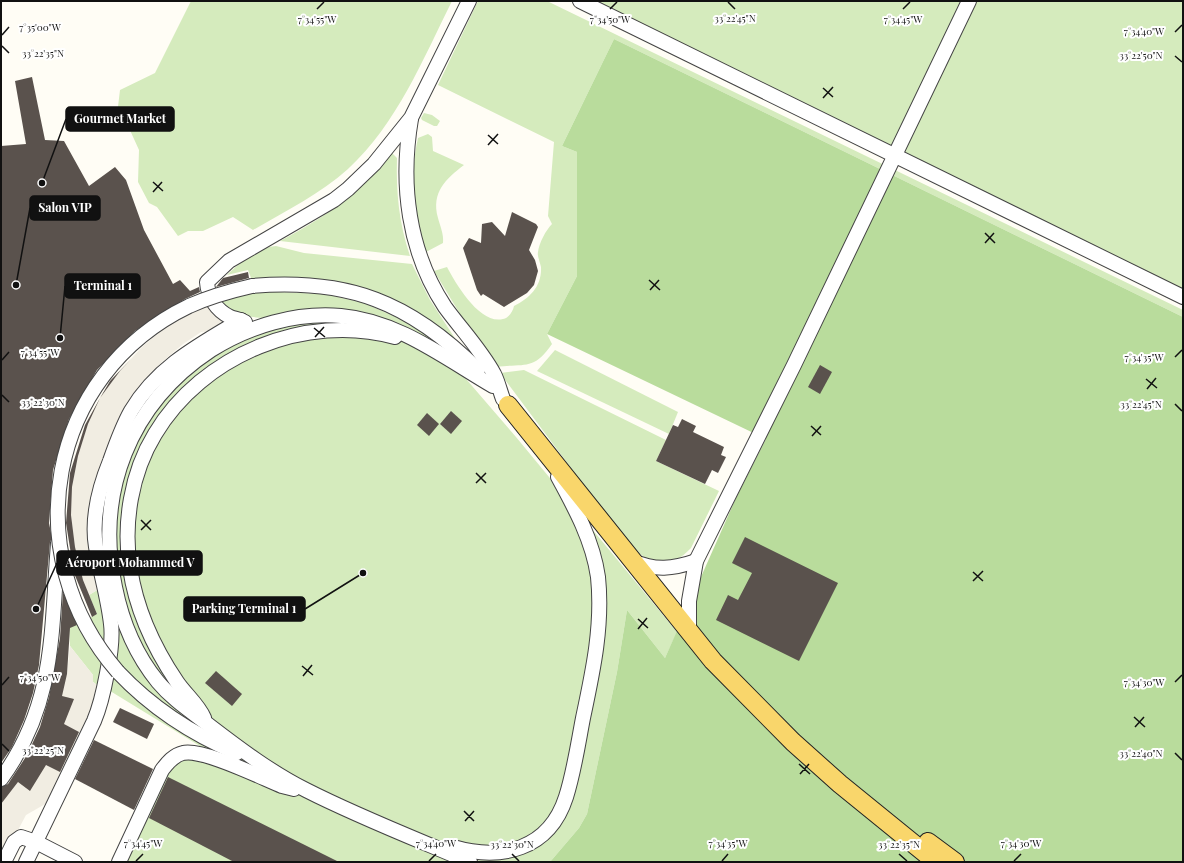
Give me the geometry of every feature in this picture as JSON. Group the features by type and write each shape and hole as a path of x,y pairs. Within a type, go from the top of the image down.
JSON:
{"main road":[{"path":"506,402 713,661 788,737 822,768 888,824 936,862"},
{"path":"713,661 732,672 836,767 885,808 955,862"}],"street":[{"path":"254,328 241,320 226,315 210,297 207,282 229,261 319,210 348,189 374,164 411,118 468,1"},
{"path":"580,1 1183,296"},
{"path":"689,630 689,601 696,561 798,358 970,1"},
{"path":"411,118 407,142 406,185 409,215 415,239 433,284 445,306 493,372 506,402"},
{"path":"1,779 25,742 40,705 46,683 50,661 58,541 57,500 65,454 81,412 104,375 134,342 175,313 209,298 252,286 287,284 317,286 359,293 380,301 418,320 436,333 473,365 506,402"},
{"path":"107,487 131,437 163,392 176,378 205,354 237,335 254,328 297,318 341,316 385,326 424,345 493,386"},
{"path":"26,862 94,721 102,698 112,630 107,487 121,431 132,411 152,383 176,360 241,320"},
{"path":"206,723 200,710 182,690 168,668 152,638 139,606 130,567 128,529 132,496 141,463 155,434 177,405 206,378 240,356 273,341 300,334 339,330 381,334 424,345"},
{"path":"419,840 443,844 474,853 499,854 510,851 531,842 547,829 554,821 566,798 591,677 599,628 600,602 597,576 590,545 574,506 541,446"},
{"path":"58,541 65,574 76,606 95,643 118,672 145,698 191,730 224,748 259,761"},
{"path":"631,560 644,566 658,569 672,568 696,561"},
{"path":"111,595 148,670 175,700 259,761 305,790 470,862"},
{"path":"119,862 162,770 171,759 183,753 204,754 282,786 305,790"},
{"path":"4,862 12,845 17,839 25,838 75,862"}],"green space":[{"path":"191,1 452,1 408,90 395,111 381,132 348,169 314,194 253,230 233,217 203,231 188,231 178,236 157,207 149,203 138,182 139,150 129,128 117,115 120,90 155,73"},
{"path":"478,1 547,1 1183,310 1183,317 614,39 562,146 577,152 577,276 547,334 552,344 545,353 534,362 528,364 496,367 474,337 434,271 447,267 456,283 470,302 486,316 494,319 503,319 509,316 514,306 534,291 541,274 541,267 538,257 540,245 545,233 552,224 548,216 554,142 438,85"},
{"path":"580,1 1183,1 1183,292"},
{"path":"614,39 1183,317 1183,862 550,862 579,828 587,814 617,672 627,610 665,658 736,498 766,439 547,334 577,276 577,152 562,146"},
{"path":"424,113 432,115 440,121 437,126 422,120 421,118"},
{"path":"428,134 432,137 433,151 464,165 446,181 438,193 436,209 443,243 426,252 418,224 413,181 415,153 418,138"},
{"path":"392,153 397,158 399,208 403,232 410,256 280,241 312,223 341,203 364,183"},
{"path":"276,246 304,253 412,264 430,300 460,346 396,304 253,283 248,270 227,275 256,252"},
{"path":"254,291 325,294 364,303 405,321 429,336 516,437 677,632 665,658 627,610 617,672 587,814 579,828 550,862 127,862 173,764 179,756 208,751 92,681 93,675 70,646 68,598 80,623 97,614 89,595 104,586 124,467 153,408 208,358 236,342 266,329 264,318 240,314 225,306 221,301"},
{"path":"555,350 678,412 669,434 537,371"},
{"path":"524,370 666,440 656,461 719,491 691,548 682,556 673,561 665,563 656,562 640,554 624,539 500,373"}],"shaded area":[{"path":"210,305 227,323 213,331 201,332 183,344 162,362 143,383 142,391 95,498 104,586 89,595 83,580 75,547 71,515 72,487 78,456 88,424 100,398 120,371 142,347 163,329 196,310"},
{"path":"70,646 93,675 93,682 97,685 102,685 100,695 47,803 26,815 1,862 1,803 23,776 67,674"}],"building":[{"path":"32,77 45,140 64,141 89,186 115,167 126,180 144,230 173,284 180,280 190,291 199,287 200,292 185,299 135,331 97,370 69,419 53,470 49,523 52,538 50,542 39,665 33,693 24,720 12,747 1,763 1,146 26,144 15,81"},
{"path":"512,212 536,224 538,227 529,250 535,260 538,271 534,285 527,293 504,307 483,294 481,296 477,290 463,248 469,238 481,243 482,224 492,222 505,236"},
{"path":"248,272 249,278 216,287 223,278"},
{"path":"131,359 120,371 100,398 110,381"},
{"path":"820,365 832,372 820,394 808,387"},
{"path":"100,398 88,424 78,456 72,487 71,515 75,547 83,580 97,614 92,617 74,573 66,523 70,473 85,425"},
{"path":"451,411 462,421 451,434 440,424"},
{"path":"427,413 439,424 429,436 417,425"},
{"path":"682,419 696,426 693,432 724,447 721,455 726,457 718,473 712,470 705,484 656,461 673,425 678,427"},
{"path":"745,537 838,583 799,661 716,620 728,595 738,600 752,573 732,563"},
{"path":"63,592 77,625 70,628 67,674 62,696 74,699 64,724 79,732 60,772 46,765 30,791 18,782 1,804 1,787 8,784 27,755 40,727 49,697 60,638"},
{"path":"216,671 242,694 232,706 205,683"},
{"path":"120,708 154,724 147,739 113,722"},
{"path":"94,740 153,769 134,810 75,779"},
{"path":"168,777 339,862 234,862 149,818"}],"place":[{"name":"Gourmet Market","path":"42,183"},
{"name":"Salon VIP","path":"16,285"},
{"name":"Terminal 1","path":"60,338"},
{"name":"Parking Terminal 1","path":"363,573"},
{"name":"Aéroport Mohammed V","path":"36,609"}]}
